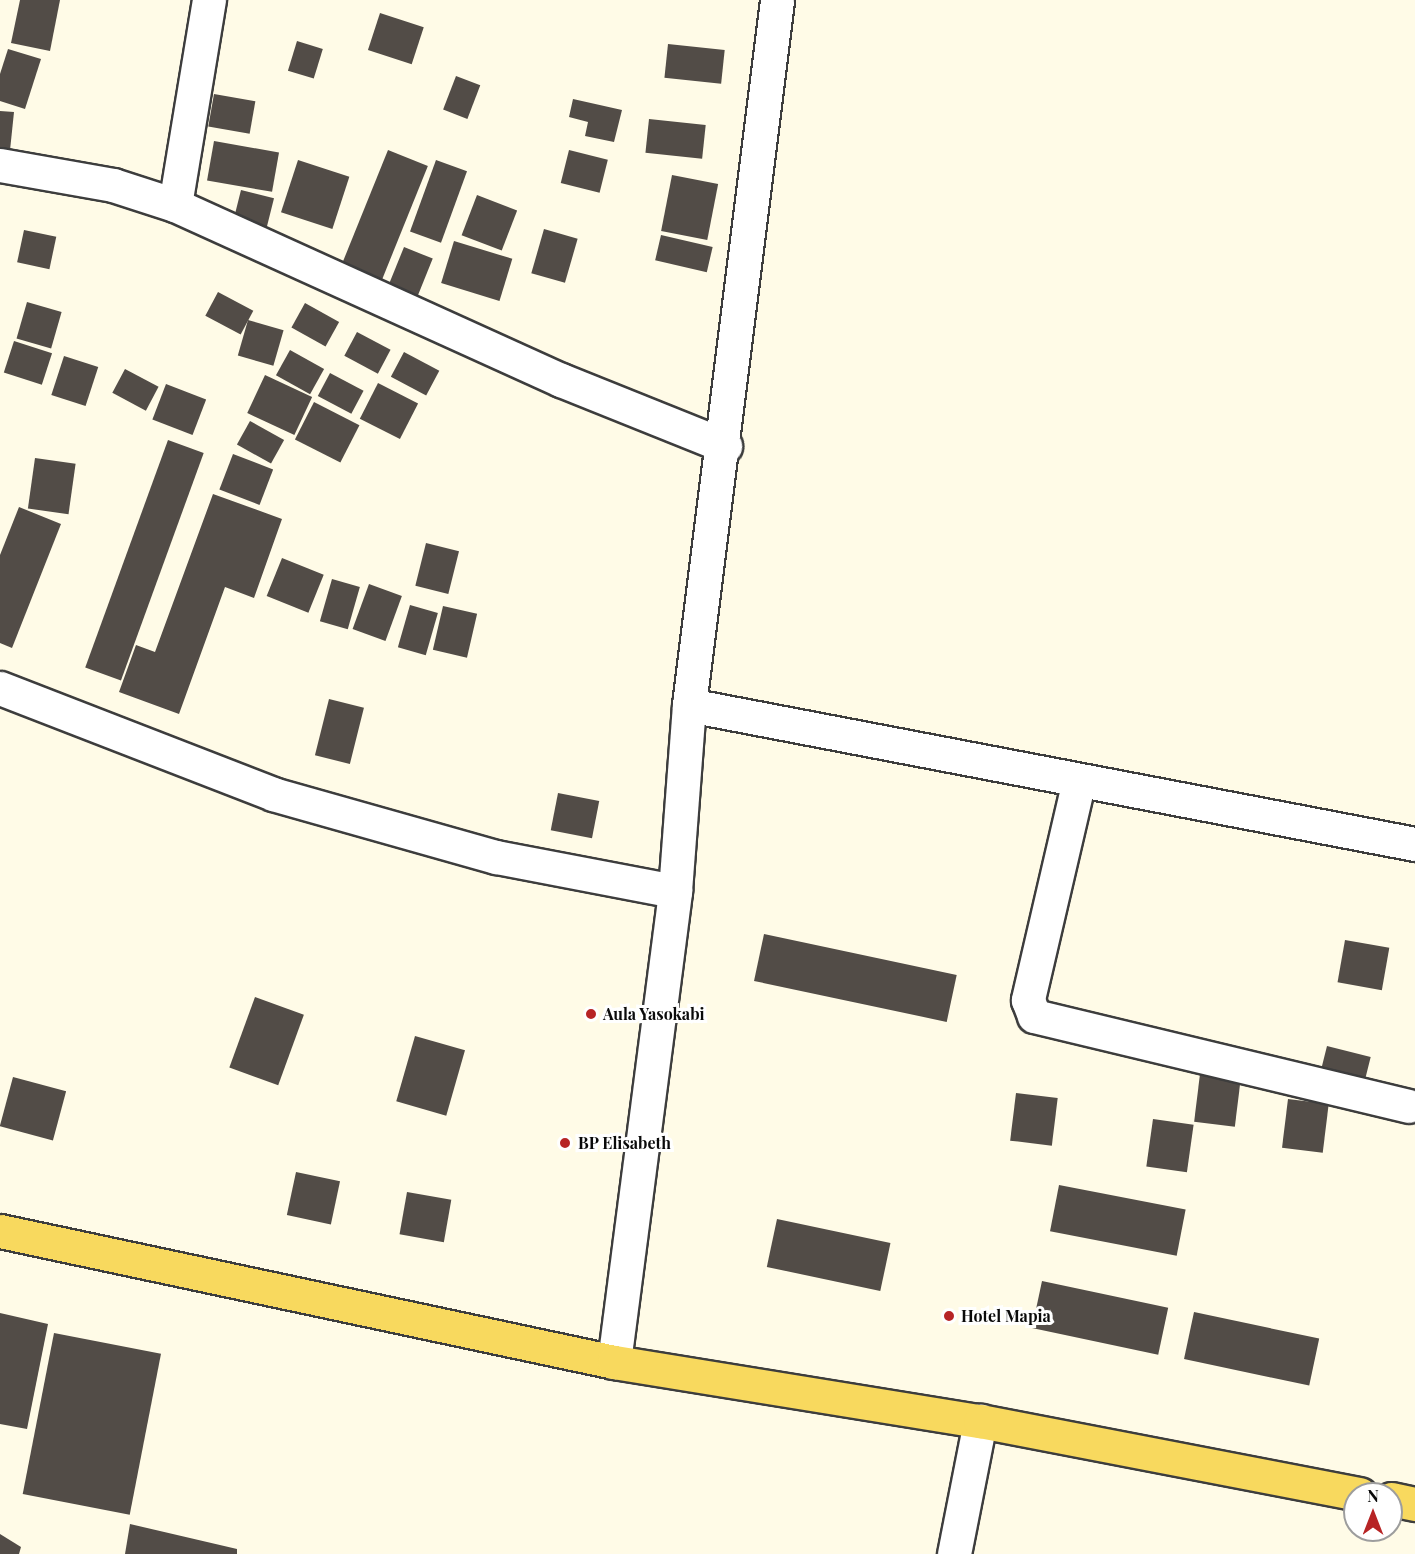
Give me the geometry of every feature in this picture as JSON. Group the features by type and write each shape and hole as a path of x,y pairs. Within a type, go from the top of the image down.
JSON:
{"main road":[{"path":"0,1231 614,1362 980,1420 1343,1491"}],"street":[{"path":"176,206 209,0"},
{"path":"614,1362 675,891 689,705 724,446 777,0"},
{"path":"0,165 113,185 176,206 550,375 724,446"},
{"path":"0,688 273,794 496,857 675,891"},
{"path":"689,705 1415,844"},
{"path":"1079,780 1028,1000 1034,1016 1408,1106"},
{"path":"954,1554 980,1420"}],"building":[{"path":"20,0 60,0 50,51 11,43"},
{"path":"380,13 424,27 412,64 368,50"},
{"path":"297,41 323,49 314,79 288,71"},
{"path":"668,44 725,50 721,84 664,78"},
{"path":"8,49 41,59 25,109 0,101 0,74"},
{"path":"456,76 480,85 467,119 443,110"},
{"path":"214,94 255,101 250,134 208,126"},
{"path":"573,99 622,110 614,142 585,136 588,122 569,117"},
{"path":"0,111 14,112 9,160 0,160"},
{"path":"649,119 706,125 702,159 645,153"},
{"path":"214,141 279,152 272,192 207,180"},
{"path":"388,150 428,166 379,287 339,271"},
{"path":"569,150 608,160 600,193 561,183"},
{"path":"298,160 349,177 332,229 281,212"},
{"path":"436,160 467,171 441,243 410,231"},
{"path":"672,175 718,184 707,240 661,231"},
{"path":"241,190 274,198 265,234 232,226"},
{"path":"477,195 517,210 502,251 462,235"},
{"path":"544,229 578,239 565,283 531,273"},
{"path":"24,230 56,237 49,269 17,262"},
{"path":"661,235 713,247 707,272 655,260"},
{"path":"454,241 512,259 499,301 441,283"},
{"path":"404,247 433,259 414,306 385,294"},
{"path":"218,292 253,311 241,335 205,316"},
{"path":"27,302 62,312 51,348 17,339"},
{"path":"305,303 339,322 326,346 291,327"},
{"path":"248,320 284,330 273,366 238,356"},
{"path":"357,332 391,350 378,374 344,356"},
{"path":"14,341 52,353 42,385 4,372"},
{"path":"290,350 324,369 310,394 276,375"},
{"path":"404,352 439,371 426,396 391,377"},
{"path":"64,356 98,367 86,406 51,395"},
{"path":"125,369 159,387 146,411 112,393"},
{"path":"330,373 364,391 351,414 318,396"},
{"path":"265,375 312,397 294,435 247,413"},
{"path":"378,383 418,403 400,439 360,419"},
{"path":"166,384 206,399 193,435 152,419"},
{"path":"314,402 359,425 340,463 295,439"},
{"path":"250,421 284,440 271,464 237,445"},
{"path":"168,440 204,453 121,680 85,667"},
{"path":"233,454 273,469 260,505 219,489"},
{"path":"35,458 76,464 69,514 28,509"},
{"path":"213,494 282,519 254,598 225,587 179,714 119,692 136,645 155,652"},
{"path":"19,507 61,524 12,648 0,643 0,555"},
{"path":"426,543 459,551 448,594 415,586"},
{"path":"282,558 324,575 308,613 267,596"},
{"path":"332,579 360,587 348,629 320,621"},
{"path":"369,584 402,596 385,641 353,629"},
{"path":"410,605 438,613 426,655 398,647"},
{"path":"443,606 477,614 467,658 433,650"},
{"path":"329,699 364,708 350,764 315,755"},
{"path":"558,793 599,801 592,838 551,830"},
{"path":"764,934 957,975 947,1022 754,981"},
{"path":"1345,940 1389,948 1382,990 1338,982"},
{"path":"255,997 304,1015 278,1085 229,1067"},
{"path":"415,1036 465,1050 446,1116 396,1101"},
{"path":"1327,1046 1371,1057 1363,1088 1319,1077"},
{"path":"1200,1074 1241,1079 1235,1127 1194,1122"},
{"path":"13,1077 66,1091 53,1140 0,1126"},
{"path":"1016,1093 1058,1098 1052,1146 1010,1141"},
{"path":"1288,1099 1329,1104 1323,1153 1282,1148"},
{"path":"1153,1119 1194,1125 1187,1172 1146,1167"},
{"path":"296,1172 340,1181 331,1224 287,1215"},
{"path":"1059,1185 1186,1210 1177,1256 1050,1231"},
{"path":"407,1192 451,1200 444,1242 400,1234"},
{"path":"777,1219 890,1243 880,1291 767,1267"},
{"path":"1042,1281 1168,1308 1158,1355 1032,1328"},
{"path":"1194,1312 1319,1339 1309,1386 1184,1359"},
{"path":"0,1313 48,1324 27,1429 0,1424"},
{"path":"54,1333 161,1354 130,1515 23,1494"},
{"path":"130,1524 237,1549 237,1554 125,1554"},
{"path":"0,1534 21,1547 19,1554 0,1554"}],"place":[{"name":"Aula Yasokabi","path":"591,1014"},
{"name":"BP Elisabeth","path":"565,1143"},
{"name":"Hotel Mapia","path":"949,1316"}]}
